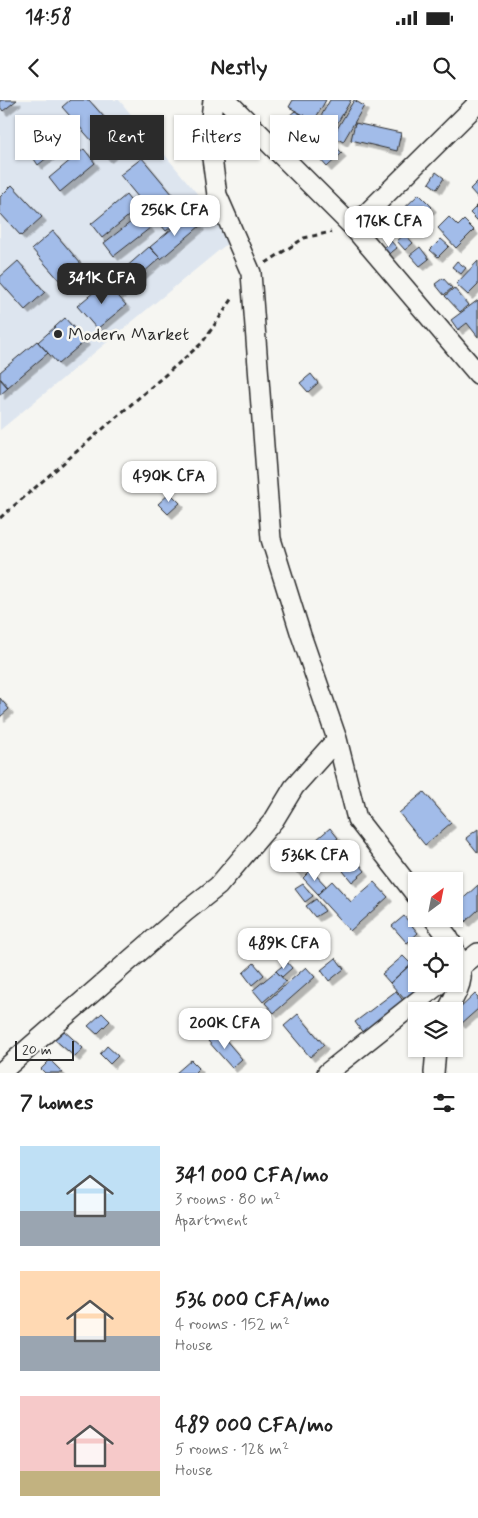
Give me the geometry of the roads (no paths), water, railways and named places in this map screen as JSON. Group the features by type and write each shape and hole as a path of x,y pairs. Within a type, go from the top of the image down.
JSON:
{"street":[{"path":"213,100 209,136 217,195 251,273 270,539 337,739 357,819 408,885"},
{"path":"226,100 352,227 478,374"},
{"path":"352,227 478,103"},
{"path":"0,1073 218,886 274,820 294,787 337,739"},
{"path":"463,956 478,953"},
{"path":"327,1073 429,992"},
{"path":"434,1073 435,1057"}],"place":[{"name":"Modern Market","path":"58,334"}]}
